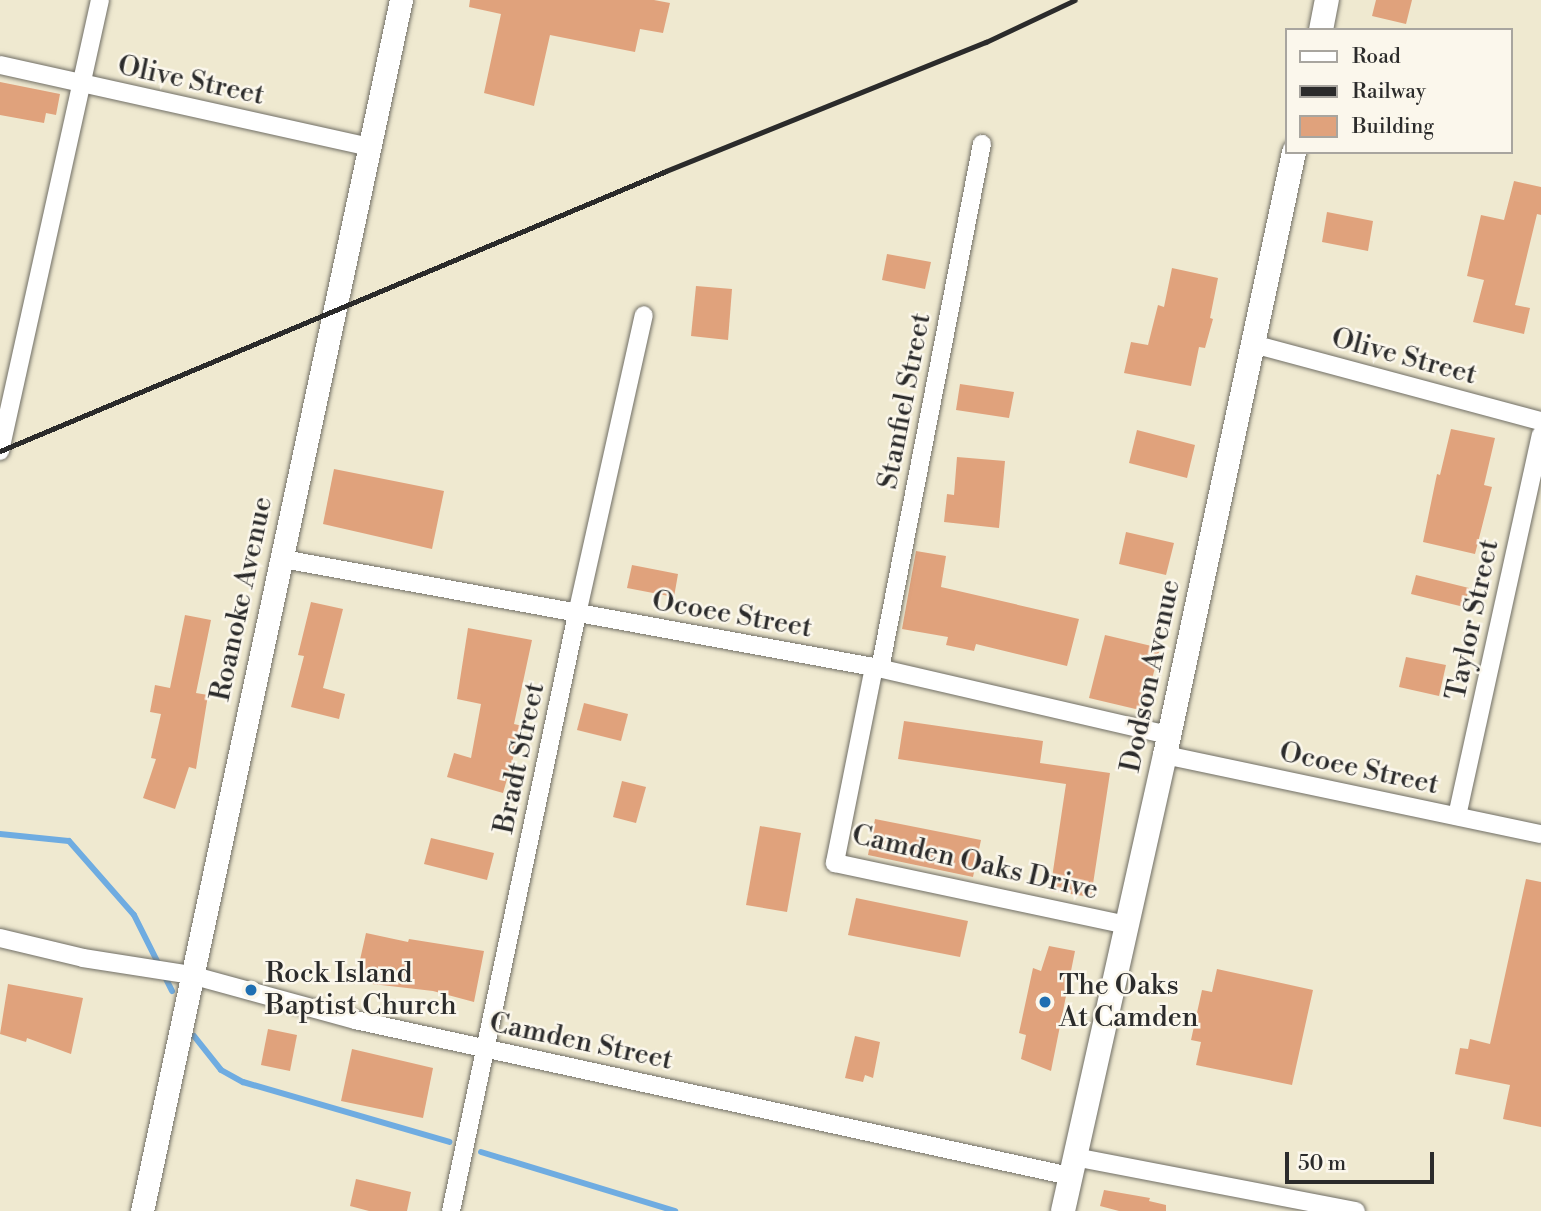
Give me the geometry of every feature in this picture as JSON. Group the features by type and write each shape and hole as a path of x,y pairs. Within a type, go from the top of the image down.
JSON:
{"main road":[{"path":"1321,28 1327,0"},
{"name":"Dodson Avenue","path":"1063,1211 1167,745 1294,154"}],"street":[{"path":"1,444 100,0"},
{"name":"Roanoke Avenue","path":"142,1211 401,0"},
{"name":"Olive Street","path":"0,65 370,147"},
{"name":"Stanfiel Street","path":"877,668 982,144"},
{"name":"Bradt Street","path":"451,1211 576,614 644,315"},
{"name":"Olive Street","path":"1253,344 1541,421"},
{"name":"Taylor Street","path":"1457,816 1541,435"},
{"name":"Ocoee Street","path":"283,559 877,668 1167,745 1541,834"},
{"name":"Camden Oaks Drive","path":"877,668 835,863 1127,925"},
{"name":"Camden Street","path":"0,938 83,958 191,975 355,1020 486,1049 1073,1166 1356,1211"}],"building":[{"path":"470,0 654,0 670,3 663,33 640,29 635,52 550,35 534,106 484,93 501,14 469,7"},
{"path":"1376,0 1412,0 1406,24 1372,16"},
{"path":"0,82 60,94 56,115 46,113 44,123 0,115"},
{"path":"1514,181 1541,187 1541,215 1537,214 1515,305 1530,308 1524,334 1473,322 1484,280 1467,276 1481,215 1504,220"},
{"path":"1327,212 1373,221 1368,251 1322,242"},
{"path":"887,254 931,262 925,289 882,280"},
{"path":"1172,268 1218,278 1210,318 1213,319 1205,348 1199,347 1191,386 1124,373 1131,342 1148,345 1158,305 1164,307"},
{"path":"696,286 732,289 728,340 691,336"},
{"path":"960,384 1014,392 1009,418 956,410"},
{"path":"1451,429 1495,438 1484,485 1492,487 1475,554 1423,542 1437,474 1440,475"},
{"path":"1137,430 1195,445 1187,478 1129,463"},
{"path":"957,457 1005,461 999,528 944,522 947,494 954,495"},
{"path":"334,469 444,491 432,549 323,524"},
{"path":"1126,532 1174,543 1166,575 1119,564"},
{"path":"916,551 946,556 941,587 1079,619 1067,666 976,644 974,651 946,645 948,637 902,629"},
{"path":"632,565 678,574 674,597 627,588"},
{"path":"1416,575 1469,588 1464,607 1411,594"},
{"path":"311,602 343,609 323,688 345,694 339,719 291,707 304,656 298,655"},
{"path":"185,615 211,620 196,693 208,695 196,769 189,767 175,809 143,798 156,759 151,758 161,714 150,712 155,685 170,688"},
{"path":"468,628 532,640 514,724 523,726 519,748 516,748 503,793 447,777 454,753 471,758 481,704 457,699"},
{"path":"1105,635 1160,648 1144,711 1089,698"},
{"path":"1406,657 1446,665 1439,696 1399,687"},
{"path":"584,703 628,714 621,741 577,730"},
{"path":"904,721 1043,741 1040,763 1110,773 1091,897 1050,891 1066,784 898,759"},
{"path":"622,781 646,787 636,823 613,817"},
{"path":"875,819 981,840 973,877 868,855"},
{"path":"760,826 801,833 787,912 746,905"},
{"path":"431,838 494,853 487,880 424,864"},
{"path":"1526,879 1541,882 1541,1127 1503,1119 1510,1085 1455,1074 1460,1048 1468,1049 1470,1039 1490,1044"},
{"path":"856,898 968,921 960,957 848,935"},
{"path":"366,933 408,942 409,939 484,951 474,1002 433,991 355,982"},
{"name":"The Oaks At Camden","path":"1049,946 1075,951 1051,1071 1021,1059 1026,1035 1019,1033 1033,968 1041,971"},
{"path":"1217,969 1313,990 1292,1085 1196,1065 1201,1042 1191,1040 1202,990 1212,992"},
{"path":"8,984 83,998 71,1054 27,1038 26,1042 0,1034"},
{"path":"268,1029 297,1035 290,1071 261,1065"},
{"path":"855,1036 880,1042 873,1078 865,1075 863,1082 845,1078"},
{"path":"352,1049 433,1068 423,1118 341,1101"},
{"path":"356,1179 411,1192 407,1211 369,1211 350,1206"},
{"path":"1104,1190 1150,1198 1149,1201 1166,1205 1166,1211 1119,1211 1100,1206"}],"waterway":[{"path":"0,834 69,841 134,915 172,991"},
{"path":"194,1036 221,1070 243,1082 449,1142"},
{"path":"481,1152 675,1211"}],"railway":[{"path":"0,451 666,171 986,42 1075,0"}],"place":[{"name":"Rock Island Baptist Church","path":"251,990"},
{"name":"The Oaks At Camden","path":"1045,1002"}]}
